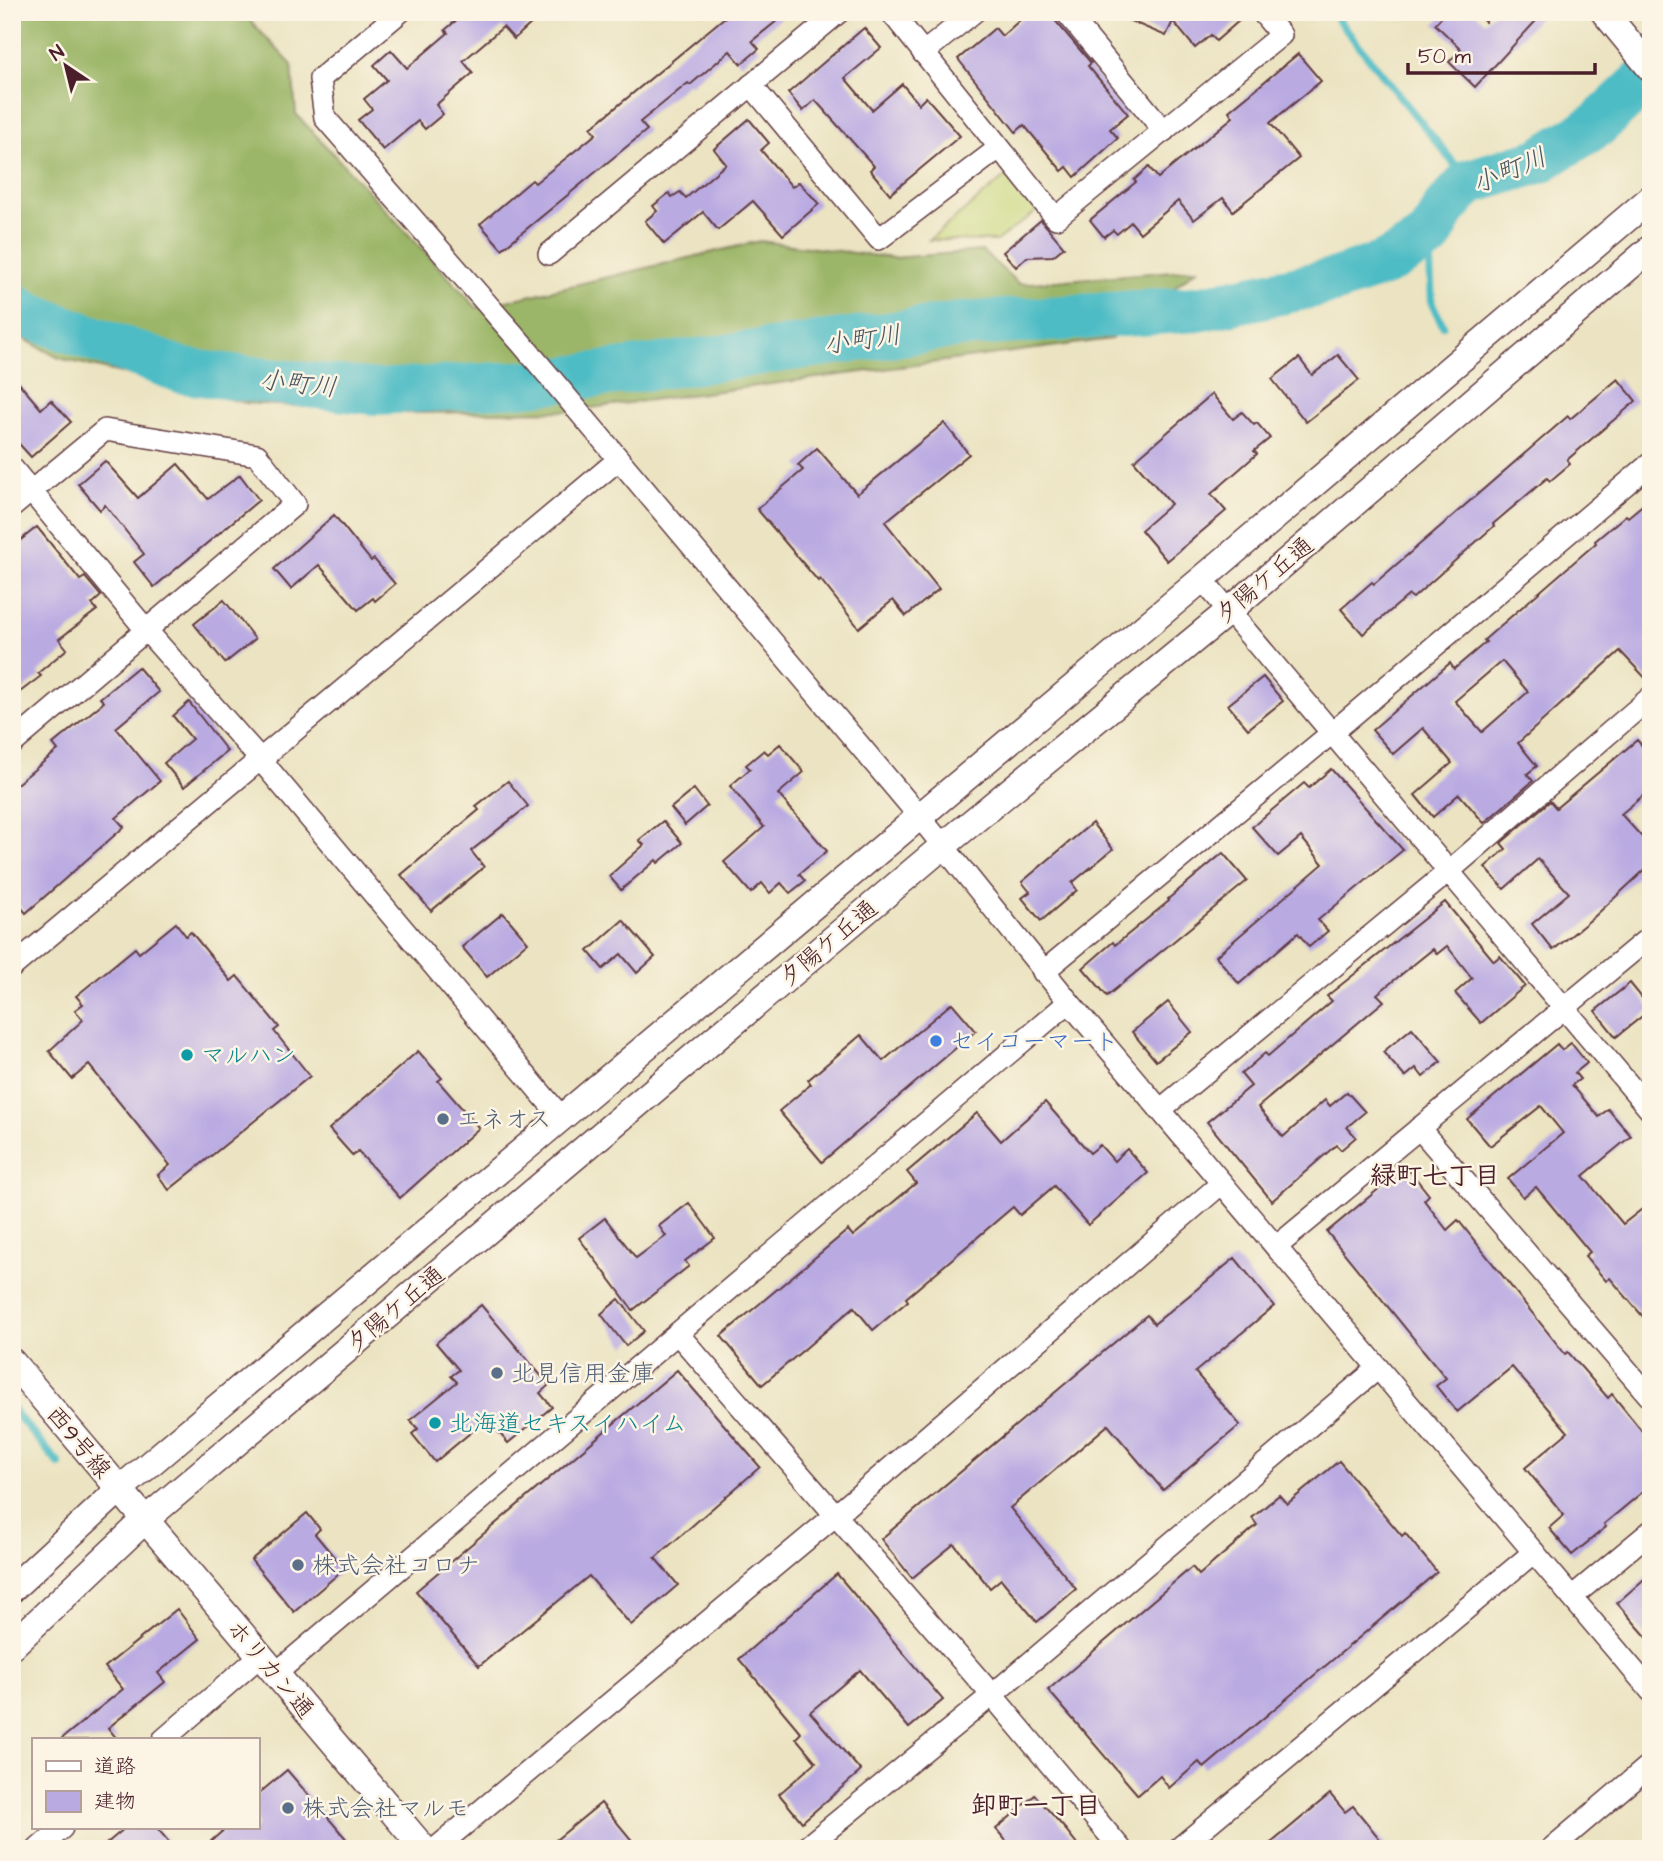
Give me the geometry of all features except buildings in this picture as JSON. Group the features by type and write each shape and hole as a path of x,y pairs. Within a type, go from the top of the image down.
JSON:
{"street":[{"path":"400,12 320,79 326,118 522,344 919,816 1043,972 1651,1691"},
{"path":"550,254 839,12"},
{"path":"891,12 1056,218 1281,35 1262,12"},
{"path":"923,53 974,12"},
{"path":"1066,12 1164,131"},
{"path":"1610,20 1651,69"},
{"path":"751,85 879,239 999,148"},
{"name":"夕陽ケ丘通","path":"12,1588 120,1489 1651,198"},
{"name":"夕陽ケ丘通","path":"12,1646 145,1520 943,846 1229,611 1651,248"},
{"path":"12,507 105,430 257,455 295,504 12,744"},
{"path":"12,967 618,460"},
{"path":"1043,972 1333,732 1651,463"},
{"path":"12,468 147,631 260,759 561,1117"},
{"path":"1202,579 1651,1111"},
{"path":"1160,1110 1448,872 1651,697"},
{"path":"1276,1247 1651,936"},
{"path":"166,1738 268,1665 678,1334 1069,1002"},
{"path":"1419,1128 1651,1398"},
{"path":"435,1849 836,1514 1222,1183"},
{"path":"678,1334 992,1695 1121,1849"},
{"name":"西9号線","path":"12,1362 120,1489"},
{"path":"804,1849 992,1695 1378,1367"},
{"name":"ホリカン通","path":"120,1489 424,1849"},
{"path":"1572,1597 1651,1531"},
{"path":"1178,1849 1534,1552"},
{"path":"1552,1849 1651,1764"},
{"path":"37,1849 61,1829"}],"green space":[{"path":"12,12 242,12 292,65 296,114 477,308 760,241 893,258 982,251 1019,284 1197,269 1111,339 568,411 408,413 246,403 59,358 12,332"},
{"path":"1010,173 1040,209 996,241 929,240"}],"waterway":[{"path":"1332,12 1469,182"},
{"name":"小町川","path":"12,304 31,316 184,371 376,392 520,384 574,378 959,325 1198,309 1333,281 1386,263 1429,238 1445,208 1469,182 1539,161 1597,125 1651,74"},
{"path":"1429,238 1432,304 1443,325"},
{"path":"12,1409 59,1464"}],"place":[{"name":"セイコーマート","path":"936,1041"},
{"name":"マルハン","path":"187,1055"},
{"name":"エネオス","path":"443,1119"},
{"name":"北見信用金庫","path":"497,1373"},
{"name":"北海道セキスイハイム","path":"435,1423"},
{"name":"株式会社コロナ","path":"298,1565"},
{"name":"株式会社マルモ","path":"288,1808"}],"district":[{"name":"緑町七丁目","path":"1435,1175"},
{"name":"卸町一丁目","path":"1036,1805"}]}
